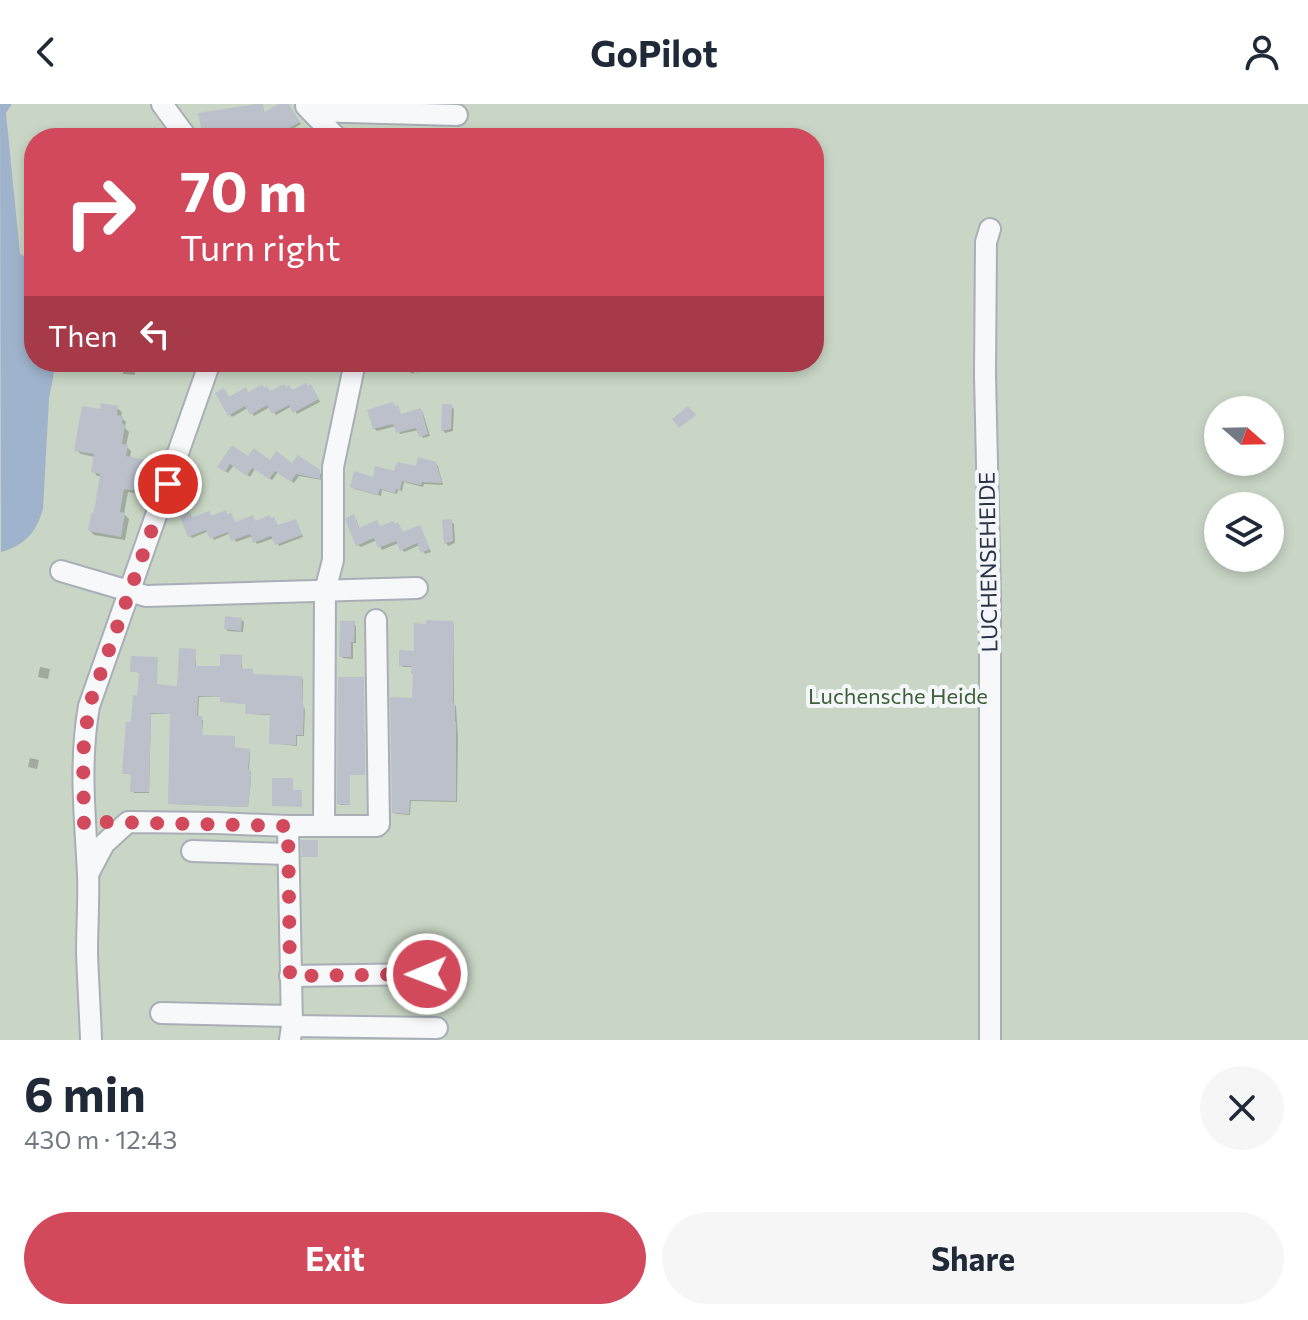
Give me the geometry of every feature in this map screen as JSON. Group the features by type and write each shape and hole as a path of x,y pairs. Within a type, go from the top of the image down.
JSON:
{"street":[{"path":"162,104 180,128"},
{"path":"308,107 457,115"},
{"path":"308,107 328,128"},
{"name":"LUCHENSEHEIDE","path":"990,229 986,242 985,376 990,596 990,1040"},
{"path":"91,1040 83,753 89,706 207,372"},
{"path":"324,826 325,591 333,560 333,467 353,372"},
{"path":"61,571 146,596 417,588"},
{"path":"84,825 128,822 377,826 376,620"},
{"path":"88,874 104,844 128,822"},
{"path":"288,826 291,1027"},
{"path":"192,851 288,854"},
{"path":"290,976 427,974"},
{"path":"161,1013 291,1027 437,1028"}],"green space":[{"name":"Luchensche Heide","path":"0,104 1308,104 1308,1040 0,1040"}],"water":[{"path":"0,104 12,104 6,113 20,254 24,256 24,372 53,372 43,509 28,537 17,546 1,552"}],"building":[{"path":"263,104 264,113 278,104 289,104 300,122 290,128 201,128 198,113"},
{"path":"306,383 307,386 311,384 319,399 293,413 289,405 272,414 267,405 250,415 245,406 228,416 215,393 224,388 229,397 246,387 248,392 262,385 270,391 284,384 292,390"},
{"path":"393,402 395,406 398,405 401,414 421,408 428,434 419,437 416,428 396,433 393,424 373,429 367,410"},
{"path":"101,403 118,406 117,415 123,416 122,444 128,445 126,456 150,461 145,492 124,489 120,512 125,513 121,537 88,531 100,474 91,472 94,454 74,451 82,406 100,409"},
{"path":"442,404 452,404 451,429 441,431"},
{"path":"688,406 696,415 679,428 672,419"},
{"path":"232,445 248,456 254,448 270,460 276,451 292,463 298,455 320,470 320,479 296,474 291,482 275,471 269,479 252,468 247,476 230,464 225,472 217,467"},
{"path":"418,457 436,462 442,483 422,482 421,485 402,481 400,490 396,489 395,493 380,489 378,495 350,487 354,471 373,477 375,466 394,471 397,462 416,466"},
{"path":"188,508 191,518 209,511 211,516 226,510 235,522 253,515 255,521 270,515 278,525 296,519 302,535 275,545 271,536 253,543 250,534 231,541 228,532 210,539 206,530 188,537 178,512"},
{"path":"354,514 359,528 377,520 380,526 398,522 403,532 420,525 430,549 421,553 417,543 400,551 396,541 378,548 374,538 356,546 346,522 346,518"},
{"path":"452,519 453,541 444,544 442,520"},
{"path":"225,616 242,618 241,631 224,629"},
{"path":"426,620 453,621 454,627 456,801 410,800 409,814 392,813 390,697 412,698 412,666 399,666 399,650 414,651 414,623 426,624"},
{"path":"340,621 355,621 351,657 339,657"},
{"path":"179,648 196,649 195,666 220,666 220,654 242,655 241,668 253,669 253,674 302,676 303,735 296,735 296,745 269,744 270,714 245,714 246,704 220,702 220,697 198,696 197,716 202,716 202,735 235,736 235,747 250,749 248,807 168,804 170,714 151,713 149,792 130,792 131,774 122,774 126,722 131,722 139,672 130,672 131,656 158,657 157,684 177,686"},
{"path":"338,677 364,677 365,775 350,775 350,805 337,804"},
{"path":"272,778 293,778 293,790 302,790 302,807 272,806"},
{"path":"301,840 318,840 318,857 302,857"}],"route":[{"path":"168,484 89,706 83,753 84,825 104,822 288,826 290,976 427,974"}]}
